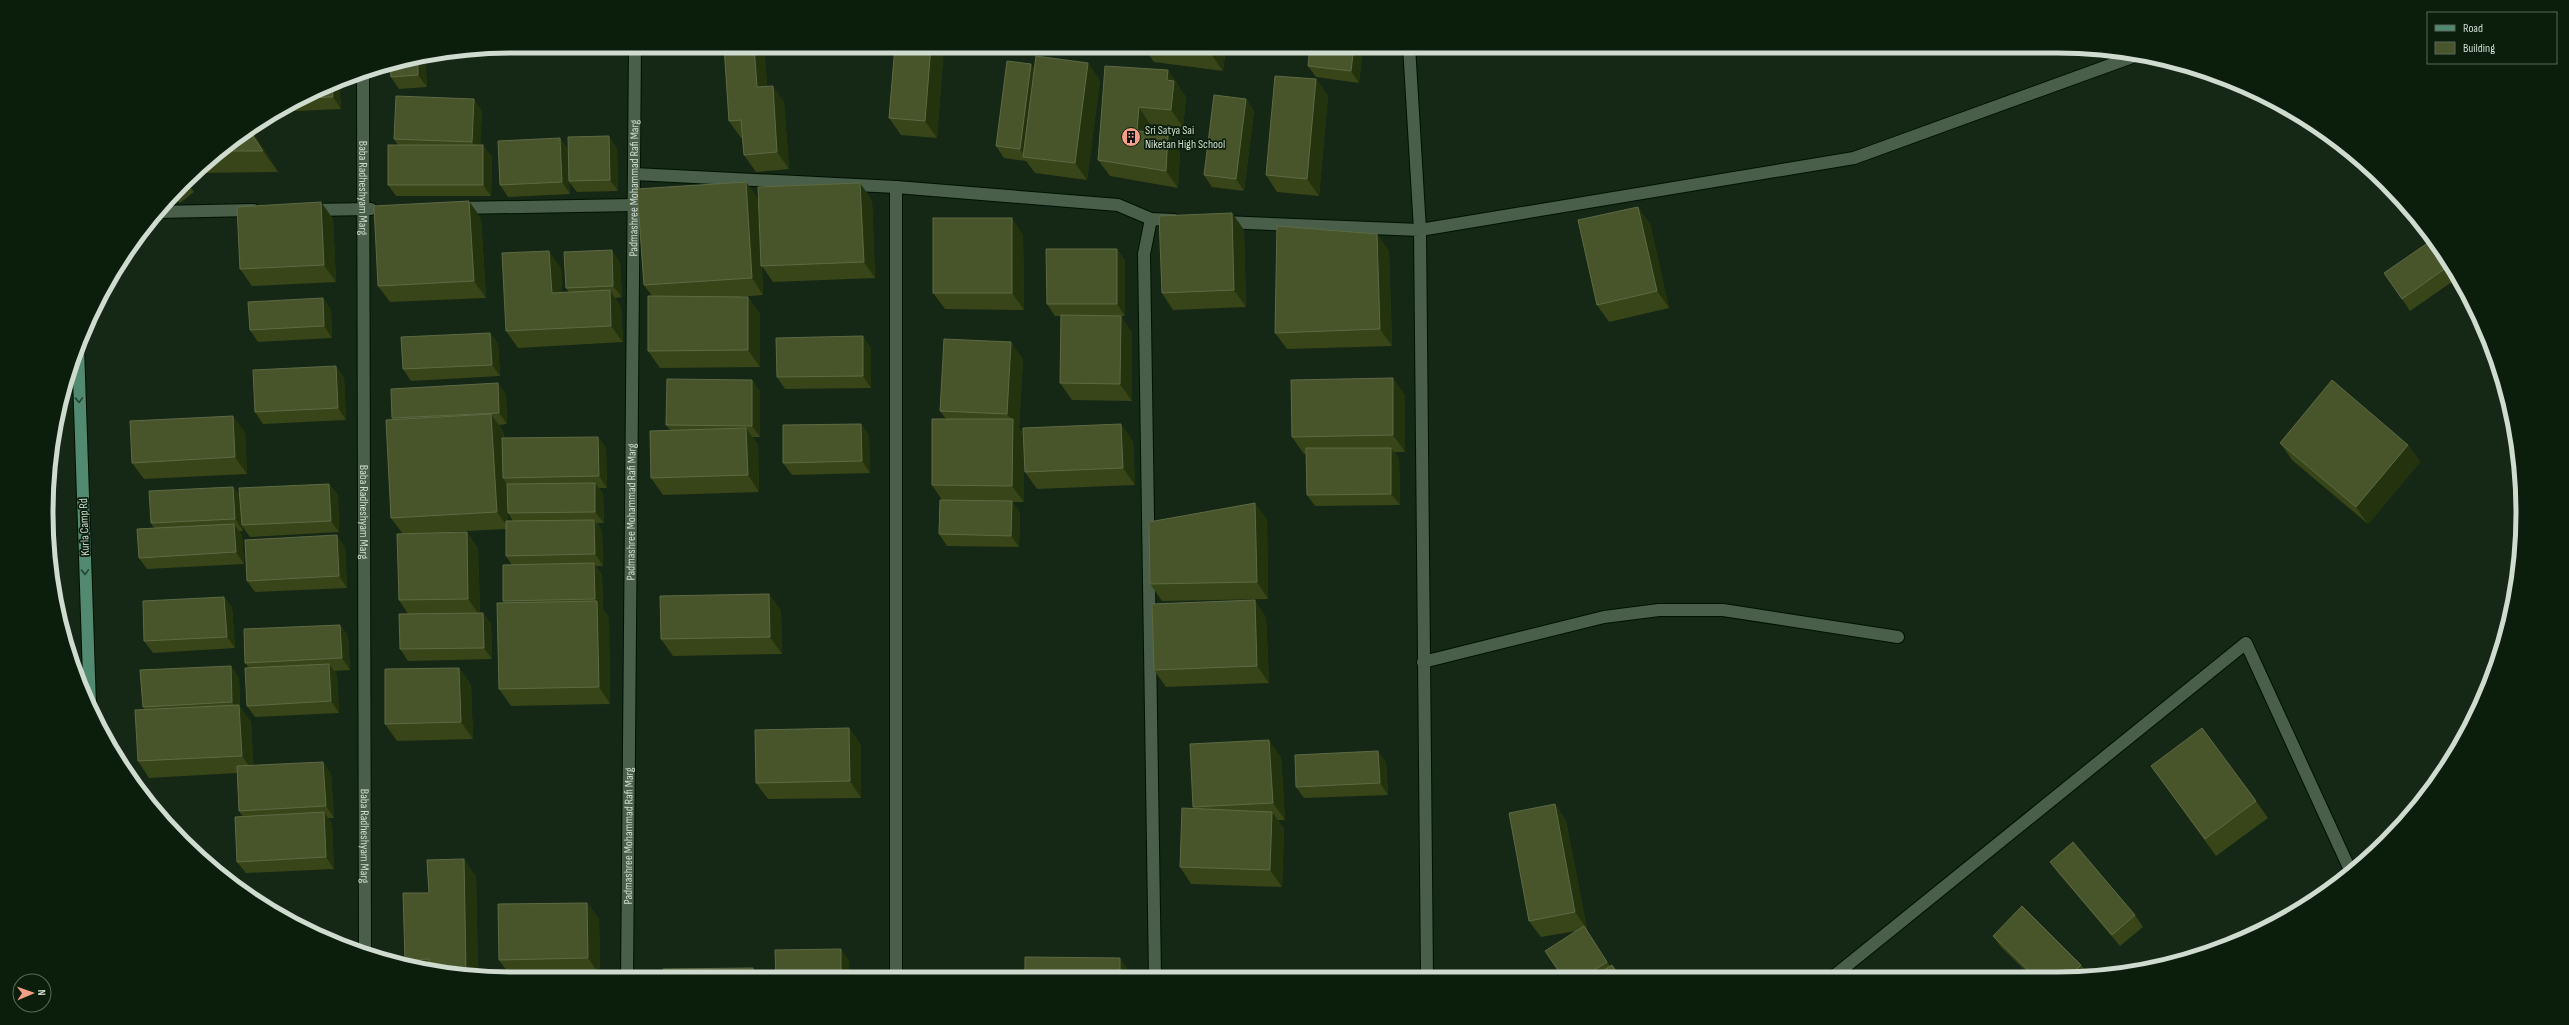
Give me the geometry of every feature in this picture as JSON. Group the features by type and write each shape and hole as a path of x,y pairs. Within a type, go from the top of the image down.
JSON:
{"main road":[{"name":"Kurla Camp Rd","path":"78,361 90,692"}],"street":[{"name":"Padmashree Mohammad Rafi Marg","path":"627,972 635,53"},
{"path":"1409,53 1420,230 1427,972"},
{"path":"1214,221 1420,230 1854,158 2127,59"},
{"name":"Baba Radheshyam Marg","path":"363,78 366,948"},
{"path":"634,174 896,187 1118,205 1151,219 1182,220"},
{"path":"896,187 896,972"},
{"path":"443,208 634,205"},
{"path":"300,210 380,209"},
{"path":"165,212 268,210"},
{"path":"1151,219 1144,254 1155,972"},
{"path":"1423,662 1604,616 1659,610 1723,610 1898,637"},
{"path":"1839,972 2246,643 2349,867"}],"building":[{"path":"724,53 755,53 757,87 773,86 777,152 744,155 741,120 729,121"},
{"path":"894,53 930,53 925,121 889,118"},
{"path":"1309,53 1353,53 1351,71 1308,66"},
{"path":"1036,56 1088,63 1075,163 1023,157"},
{"path":"1007,61 1031,64 1020,149 996,146"},
{"path":"418,63 418,75 391,77 390,70"},
{"path":"1105,66 1168,70 1167,80 1174,81 1171,110 1139,107 1137,131 1168,134 1166,171 1098,160"},
{"path":"1275,76 1316,79 1307,179 1266,175"},
{"path":"332,90 333,97 315,98"},
{"path":"1214,95 1246,99 1236,179 1204,175"},
{"path":"396,96 474,99 472,142 394,139"},
{"path":"252,134 263,151 229,151"},
{"path":"609,136 610,180 569,181 568,137"},
{"path":"560,138 562,182 500,185 498,141"},
{"path":"388,145 483,145 483,185 388,185"},
{"path":"746,182 752,278 644,285 637,189"},
{"path":"860,183 864,262 761,266 758,187"},
{"path":"469,201 474,281 378,286 374,206"},
{"path":"321,202 324,265 240,269 237,207"},
{"path":"1638,207 1657,291 1597,305 1578,220"},
{"path":"1232,213 1234,290 1162,293 1159,216"},
{"path":"933,218 1012,218 1012,293 933,293"},
{"path":"1277,226 1377,234 1380,329 1275,333"},
{"path":"2428,243 2445,268 2402,299 2384,273"},
{"path":"1046,249 1117,249 1117,304 1047,304"},
{"path":"612,250 613,286 566,288 564,252"},
{"path":"549,251 552,293 610,290 611,326 506,331 502,253"},
{"path":"648,296 748,297 748,350 648,351"},
{"path":"323,298 324,326 250,330 248,302"},
{"path":"1061,315 1121,316 1120,384 1060,383"},
{"path":"490,333 492,365 403,369 401,337"},
{"path":"863,336 863,376 777,377 776,338"},
{"path":"944,339 1011,342 1007,414 940,411"},
{"path":"336,366 338,408 255,412 253,370"},
{"path":"1393,378 1393,435 1292,437 1291,380"},
{"path":"667,379 752,380 752,426 666,425"},
{"path":"2332,380 2408,445 2356,507 2280,443"},
{"path":"498,383 499,413 392,418 391,389"},
{"path":"491,414 497,512 391,518 386,420"},
{"path":"233,416 235,457 132,463 130,421"},
{"path":"932,419 1013,419 1012,486 932,485"},
{"path":"861,424 862,461 783,463 783,425"},
{"path":"1121,424 1123,468 1025,472 1023,428"},
{"path":"746,428 748,475 651,478 650,431"},
{"path":"598,437 599,476 503,478 502,438"},
{"path":"1306,448 1391,448 1391,494 1307,495"},
{"path":"595,483 595,512 508,513 507,484"},
{"path":"329,484 331,521 242,525 239,488"},
{"path":"233,487 235,519 151,523 149,491"},
{"path":"940,500 1012,501 1011,536 939,534"},
{"path":"1255,503 1257,582 1150,584 1149,522"},
{"path":"594,520 595,554 506,556 506,521"},
{"path":"234,524 236,552 139,558 137,529"},
{"path":"467,532 468,599 399,600 397,534"},
{"path":"337,535 339,576 247,581 245,540"},
{"path":"594,563 595,599 503,601 503,565"},
{"path":"769,594 770,637 661,639 660,596"},
{"path":"224,597 227,637 144,641 143,601"},
{"path":"1255,600 1257,666 1154,670 1152,604"},
{"path":"597,601 599,687 499,689 497,603"},
{"path":"483,613 484,648 400,649 399,614"},
{"path":"340,625 342,658 245,663 244,629"},
{"path":"329,664 331,701 247,706 245,668"},
{"path":"231,666 232,702 143,707 140,670"},
{"path":"459,668 461,722 385,724 385,669"},
{"path":"239,705 242,756 138,761 135,710"},
{"path":"849,728 850,781 756,783 755,730"},
{"path":"2202,728 2256,801 2205,839 2151,766"},
{"path":"1269,740 1273,803 1193,807 1190,744"},
{"path":"1378,751 1380,783 1296,787 1295,755"},
{"path":"323,762 326,806 239,811 237,766"},
{"path":"1555,804 1575,912 1529,921 1509,813"},
{"path":"1182,808 1272,812 1270,870 1180,867"},
{"path":"324,812 326,857 237,862 235,817"},
{"path":"2073,842 2135,915 2112,935 2050,862"},
{"path":"464,859 466,969 430,964 429,959 405,959 403,893 429,893 427,860"},
{"path":"587,903 588,958 499,960 498,904"},
{"path":"2022,906 2081,965 2075,971 2030,972 1993,936"},
{"path":"1584,926 1607,962 1591,972 1559,972 1545,951"},
{"path":"841,949 841,972 776,972 775,950"},
{"path":"1025,957 1120,958 1120,972 1025,972"},
{"path":"1612,965 1616,972 1601,972"},
{"path":"753,968 753,972 663,972 663,969"}],"place":[{"name":"Sri Satya Sai Niketan High School","path":"1131,137"}]}
